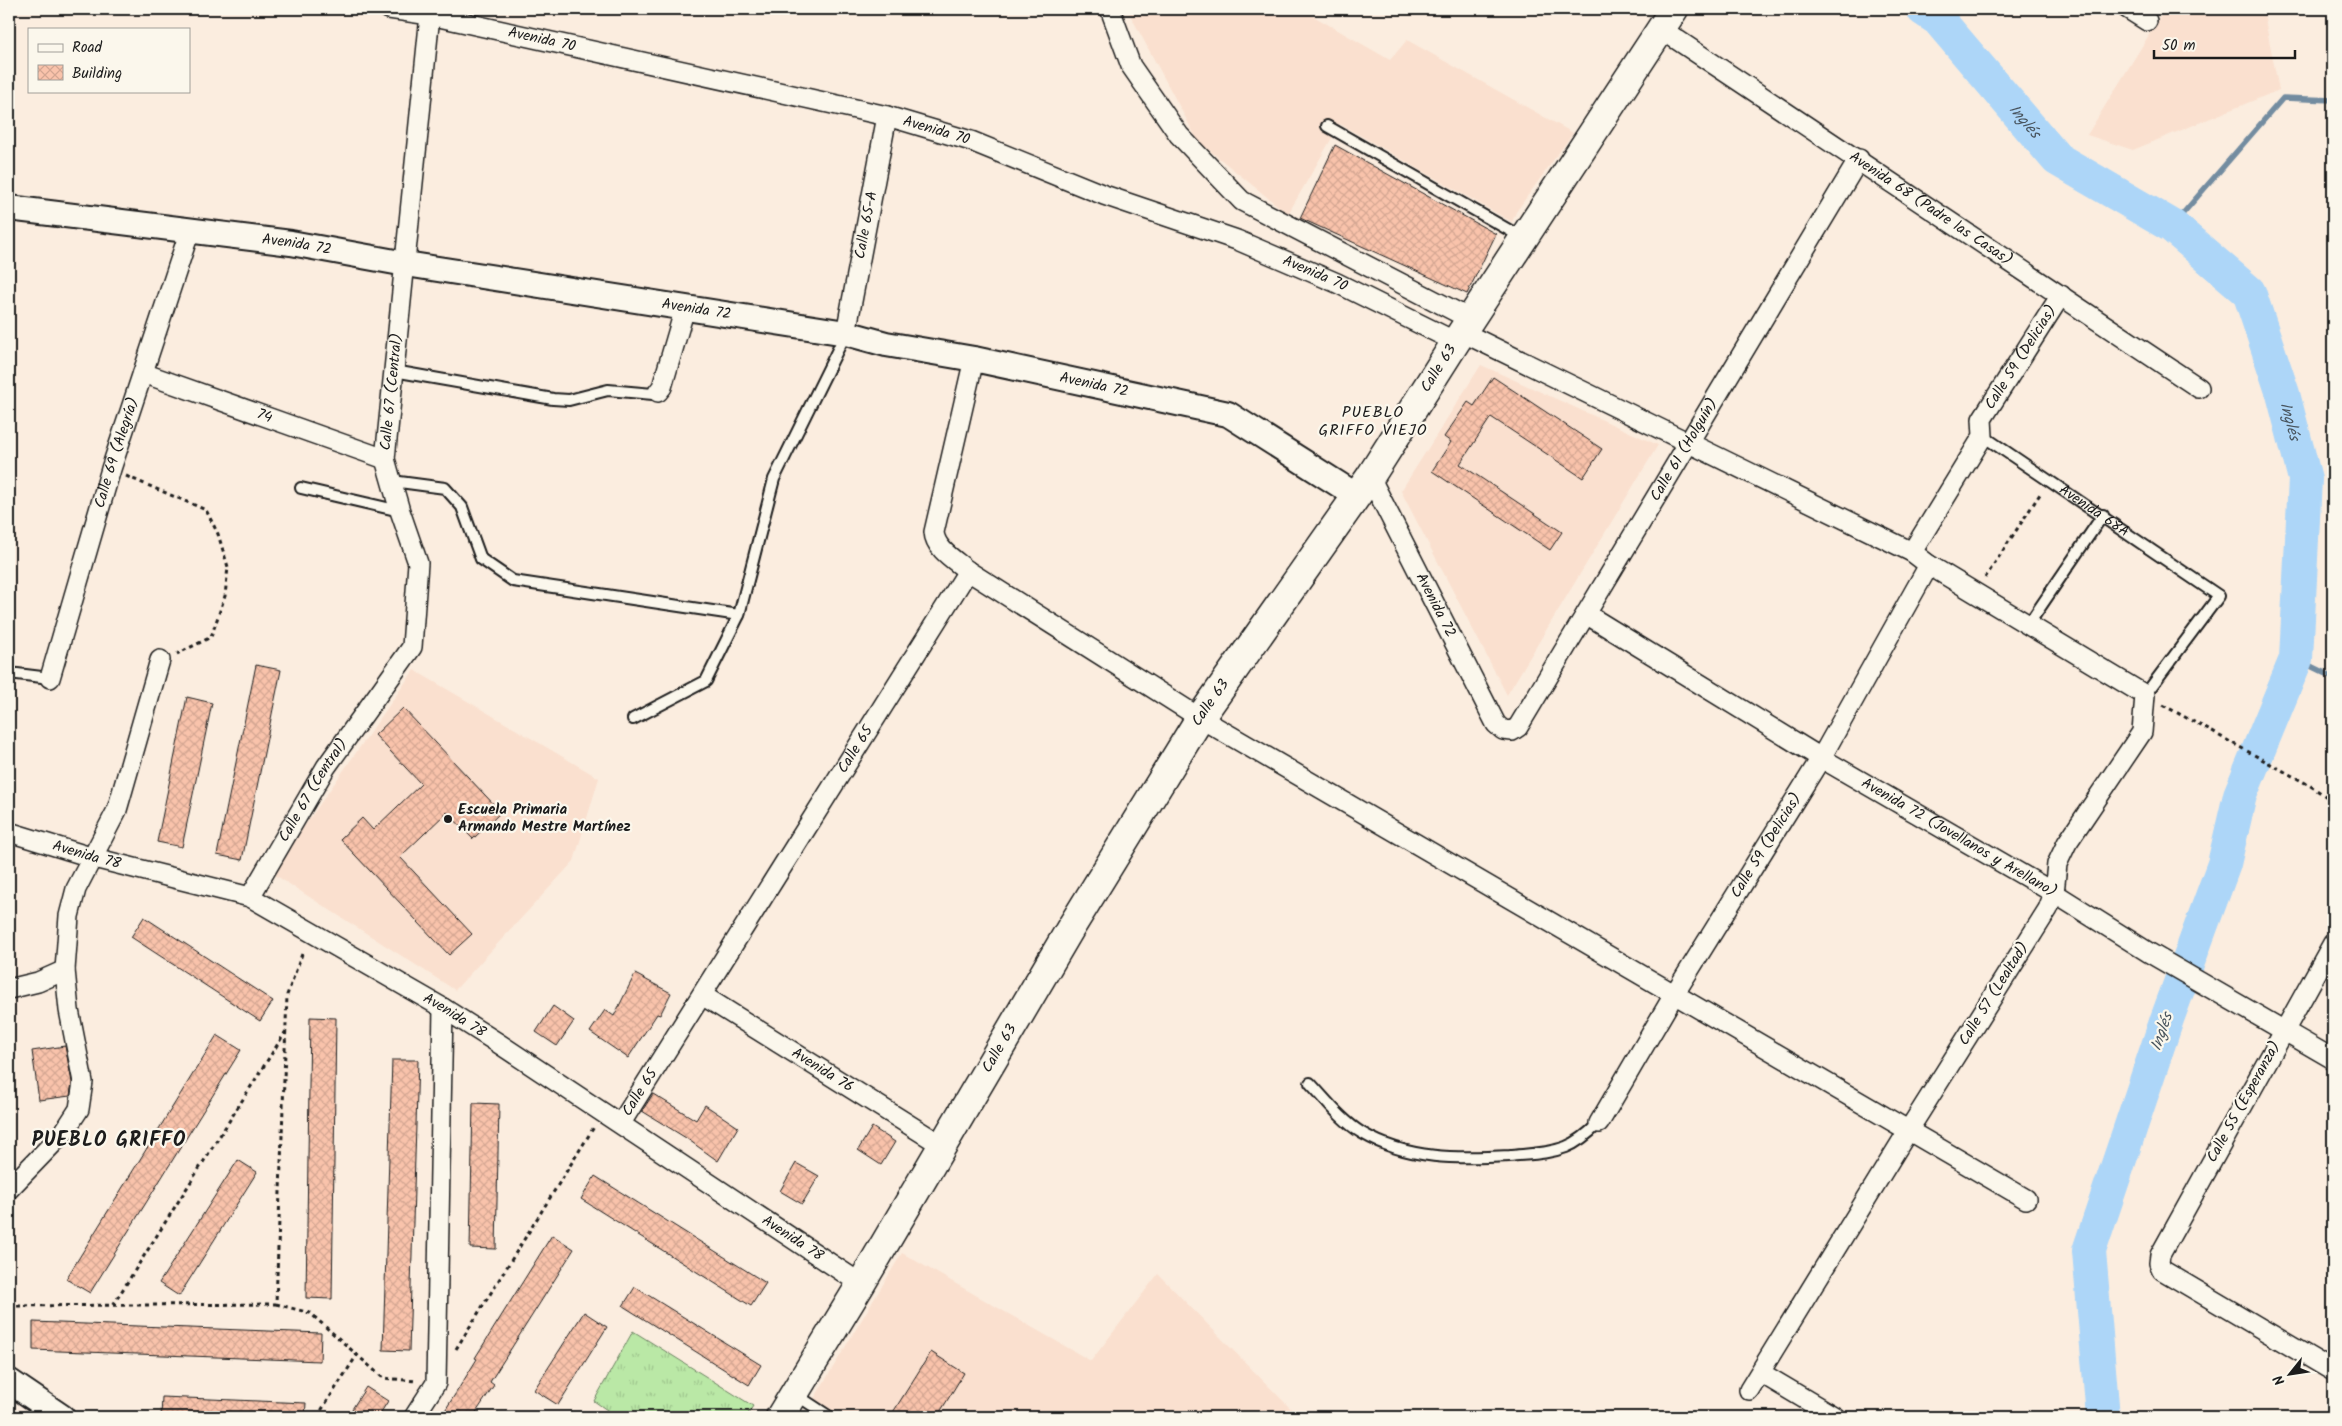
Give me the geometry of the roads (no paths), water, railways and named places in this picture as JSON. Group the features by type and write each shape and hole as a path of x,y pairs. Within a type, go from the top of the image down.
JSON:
{"main road":[{"name":"Calle 63","path":"780,1417 862,1284 1070,929 1200,718 1363,487 1462,331 1668,19"}],"street":[{"name":"Avenida 70","path":"388,9 430,15 887,116 971,141 1104,195 1237,240 1337,283 1462,331"},
{"path":"1110,9 1131,66 1179,135 1242,201 1462,331 1912,552 1929,565 1976,594 2144,695"},
{"path":"2128,9 2147,21"},
{"name":"Calle 67 (Central)","path":"250,897 326,768 412,647 418,563 385,459 430,15"},
{"name":"Avenida 68 (Padre las Casas)","path":"1668,19 1859,159 2199,388"},
{"name":"Calle 65-A","path":"846,333 887,116"},
{"name":"Calle 61 (Holguín)","path":"1503,730 1512,731 1518,727 1859,159"},
{"name":"Avenida 72","path":"9,208 291,243 406,264 846,333 886,344 974,359 1228,414 1363,487 1496,724 1503,730"},
{"name":"Calle 69 (Alegría)","path":"50,678 111,469 190,230"},
{"name":"Calle 59 (Delicias)","path":"1912,552 1982,427 2061,295"},
{"path":"658,392 662,387 684,308"},
{"path":"974,359 934,532 935,540 942,549 968,570 1200,718 2026,1199"},
{"name":"74","path":"143,373 385,459"},
{"name":"Calle 59 (Delicias)","path":"1599,1123 1675,993 1821,758 1929,565"},
{"name":"Calle 65","path":"621,1123 968,570"},
{"name":"Avenida 72 (Jovellanos y Arellano)","path":"1586,614 1821,758 2054,893 2148,952 2333,1058"},
{"path":"9,1189 64,1132 79,1109 83,1082 69,1010 65,970 69,916 76,889 94,858 117,810 125,788 160,660"},
{"name":"Calle 57 (Lealtad)","path":"1749,1390 1908,1131 2048,909 2054,893 2057,864 2067,843 2142,732 2144,695"},
{"name":"Avenida 78","path":"9,832 94,858 250,897 443,1008 621,1123 862,1284"},
{"name":"Calle 55 (Esperanza)","path":"2333,943 2160,1255 2159,1263 2162,1270 2333,1370"},
{"path":"9,988 38,982 65,970"},
{"name":"Avenida 76","path":"702,995 943,1146"},
{"path":"414,1417 436,1382 443,1008"},
{"path":"1761,1373 1835,1417"},
{"path":"9,1381 62,1417"}],"lane":[{"path":"1327,126 1524,238"},
{"path":"633,719 706,682 739,616 774,478 846,333"},
{"path":"394,371 553,399 570,400 608,390 653,394 658,392"},
{"name":"Avenida 68A","path":"1982,427 2049,480 2219,596 2144,695"},
{"path":"392,481 445,488 462,507 481,559 513,581 739,616"},
{"path":"301,488 400,511"},
{"path":"2028,625 2103,516"},
{"path":"9,672 50,678"},
{"path":"1310,1083 1360,1133 1391,1148 1428,1156 1468,1159 1551,1152 1568,1147 1586,1135 1599,1123"},
{"path":"794,1394 830,1417"}],"waterway":[{"name":"Inglés","path":"1923,9 1938,19 2057,159 2172,226 2249,292 2283,394 2305,479 2296,659 2240,795 2224,864 2167,1019 2089,1251 2103,1417"},
{"name":"Inglés","path":"2172,226 2283,98 2333,100"},
{"name":"Inglés","path":"2296,659 2333,677"}],"railway":[{"path":"535,9 547,11 619,9"}],"place":[{"name":"Escuela Primaria Armando Mestre Martínez","path":"448,819"}],"district":[{"name":"PUEBLO GRIFFO VIEJO","path":"1373,421"},
{"name":"PUEBLO GRIFFO","path":"109,1141"}]}
